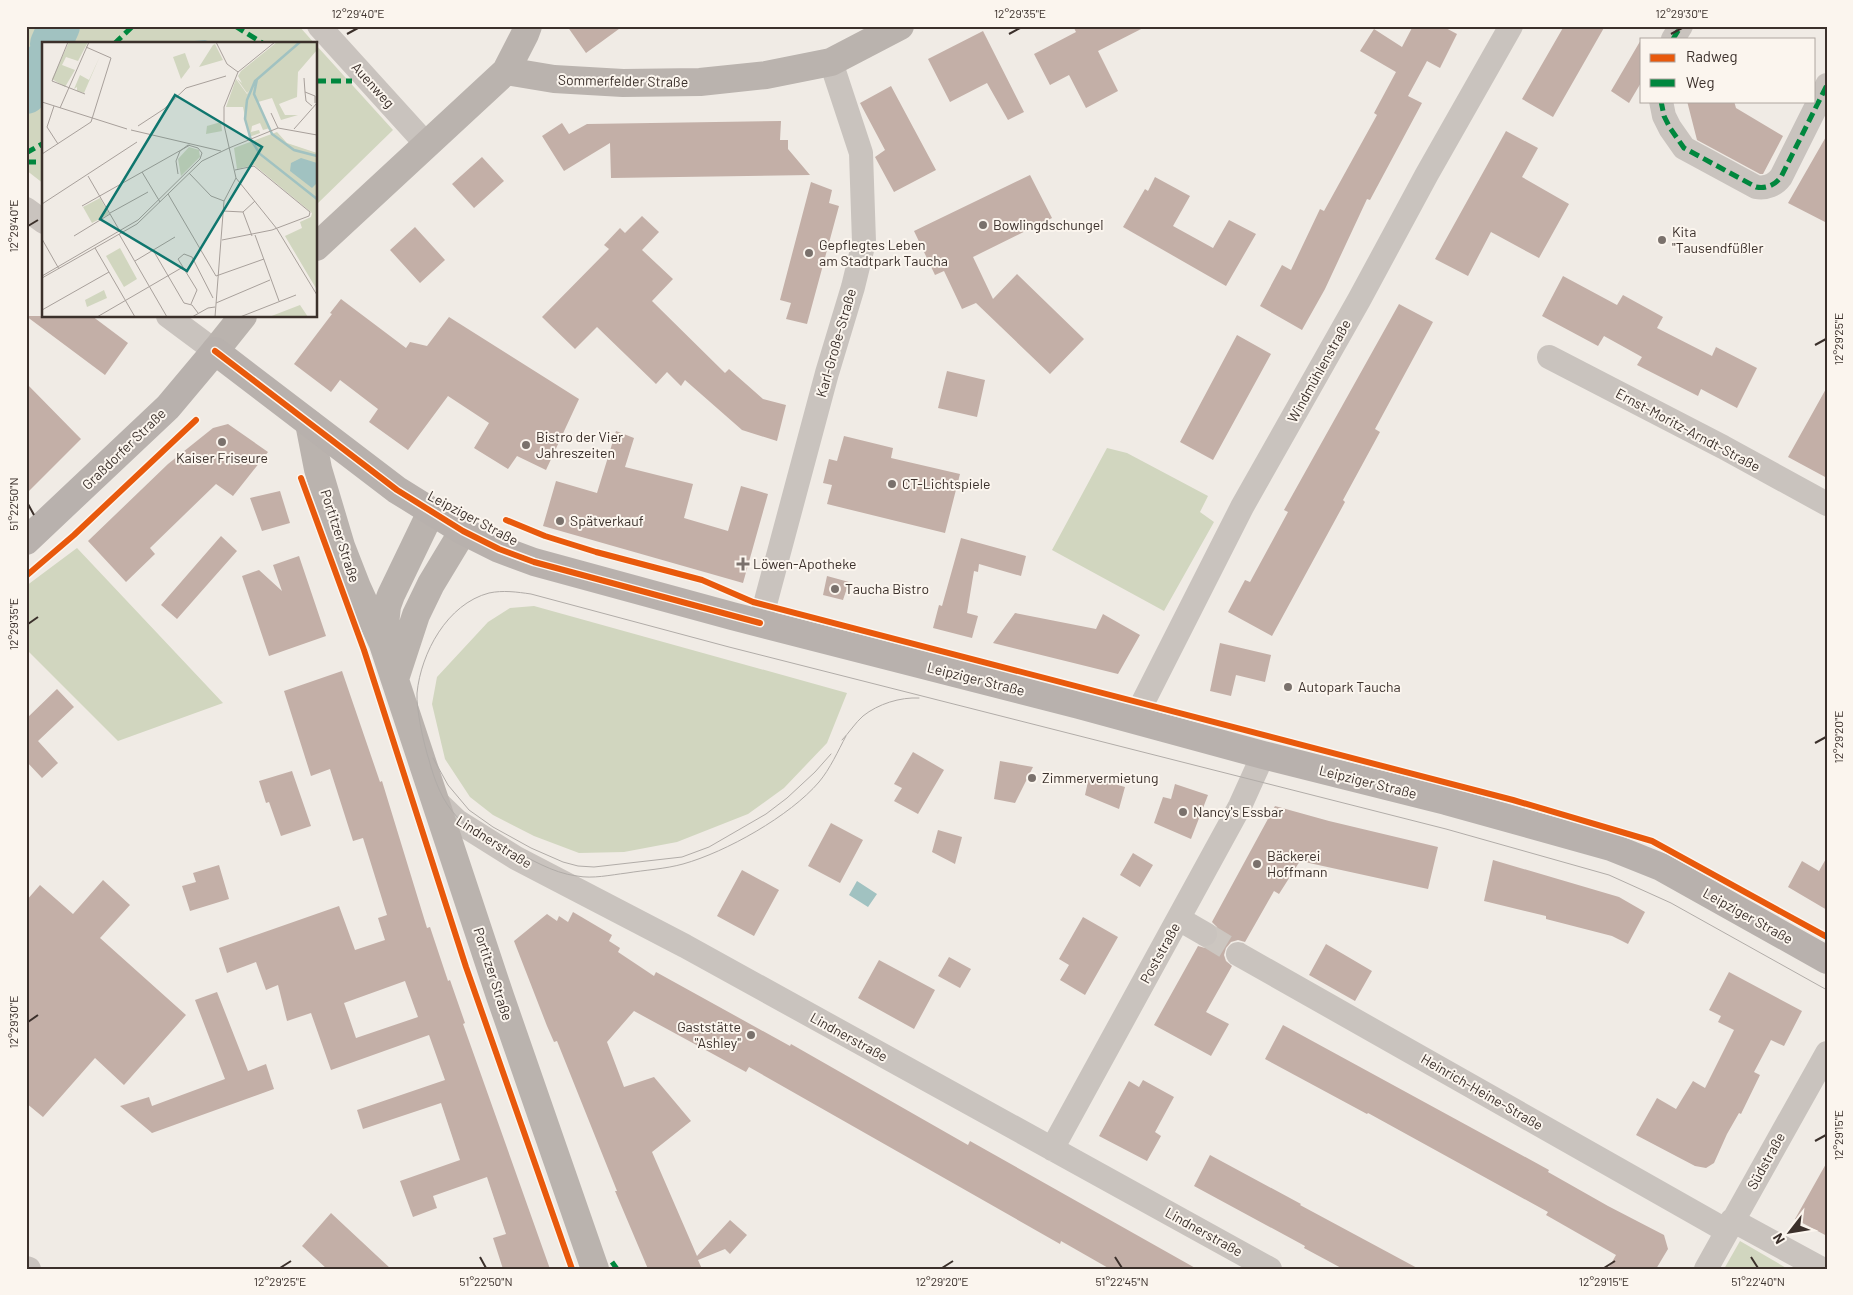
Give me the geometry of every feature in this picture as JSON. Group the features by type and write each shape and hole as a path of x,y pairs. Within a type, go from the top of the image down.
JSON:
{"main road":[{"path":"318,245 506,71 528,26"},
{"name":"Sommerfelder Straße","path":"506,71 554,79 623,83 700,82 766,75 831,62 900,26"},
{"path":"215,351 241,318"},
{"name":"Leipziger Straße","path":"215,351 396,490 463,531 499,549 534,562 760,623 1446,801 1611,847 1661,868 1827,960"},
{"name":"Graßdorfer Straße","path":"26,541 168,407 215,351"},
{"name":"Portitzer Straße","path":"309,423 318,469 341,546 383,644 500,996 595,1269"},
{"name":"Portitzer Straße","path":"383,644 387,606 431,512"},
{"path":"395,679 416,615 431,584 463,531"}],"street":[{"name":"Auenweg","path":"319,26 427,145"},
{"name":"Windmühlenstraße","path":"1134,720 1242,507 1511,26"},
{"path":"1674,38 1681,26"},
{"name":"Karl-Große-Straße","path":"760,623 864,242 861,153 831,62"},
{"path":"1661,102 1664,116 1684,148 1762,188 1773,184 1781,177 1827,85"},
{"path":"26,209 42,221"},
{"name":"Leipziger Straße","path":"171,318 215,351"},
{"name":"Ernst-Moritz-Arndt-Straße","path":"1549,357 1723,447 1827,504"},
{"name":"Poststraße","path":"1052,1149 1240,806 1253,781 1263,755"},
{"name":"Lindnerstraße","path":"433,798 456,821 516,858 685,946 1270,1269"},
{"path":"1178,919 1205,934"},
{"name":"Heinrich-Heine-Straße","path":"1238,954 1729,1226 1822,1269"},
{"name":"Südstraße","path":"1706,1269 1827,1053"}],"green space":[{"path":"26,26 299,26 313,42 42,42 42,182 26,170"},
{"path":"318,47 393,130 318,203"},
{"path":"1107,448 1127,453 1208,496 1200,512 1214,522 1164,611 1052,550"},
{"path":"77,548 223,703 118,741 26,649 26,586"},
{"path":"534,606 847,693 827,743 784,788 748,814 677,842 624,852 579,853 534,836 493,815 470,797 445,759 432,704 437,677 488,622 510,608"},
{"path":"1740,1241 1788,1269 1724,1269"}],"water":[{"path":"205,40 210,42 184,42"},
{"path":"857,881 877,894 868,907 849,895"}],"building":[{"path":"567,26 623,26 586,53"},
{"path":"1073,26 1147,26 1098,51 1118,91 1086,108 1069,75 1050,85 1034,54 1076,32"},
{"path":"1413,26 1442,26 1457,34 1440,68 1427,61 1408,96 1422,103 1370,200 1367,199 1325,289 1302,330 1260,306 1282,265 1291,270 1320,209 1324,211 1377,115 1374,113 1396,72 1360,51 1374,29 1402,47"},
{"path":"1564,26 1605,26 1553,117 1522,99"},
{"path":"983,31 1024,112 1008,120 987,83 950,102 928,59"},
{"path":"1640,41 1640,84 1629,103 1611,91"},
{"path":"891,86 936,170 894,192 875,157 885,150 860,103"},
{"path":"1687,102 1734,102 1736,108 1783,136 1763,174 1697,140"},
{"name":"Gepflegtes Leben am Stadtpark Taucha","path":"781,121 780,140 788,140 788,149 810,175 611,178 610,143 564,171 542,136 562,123 569,134 587,124"},
{"path":"1506,131 1538,148 1522,177 1569,204 1539,258 1491,232 1468,276 1435,259"},
{"path":"1827,135 1827,223 1788,203"},
{"path":"482,157 504,181 474,208 452,184"},
{"path":"1030,175 1052,218 973,257 993,299 1017,274 1084,339 1050,374 976,303 962,309 944,271 935,275 914,231"},
{"path":"1155,177 1190,196 1173,226 1213,248 1229,220 1256,234 1226,286 1123,227 1145,189 1148,191"},
{"path":"811,182 832,190 829,203 839,206 807,324 786,319 791,303 780,300"},
{"path":"642,216 659,232 642,250 673,279 652,301 725,373 729,369 763,399 786,405 777,441 742,430 685,380 681,386 667,372 656,384 597,327 575,349 542,317 609,249 604,245 620,228 625,233"},
{"path":"415,227 445,260 420,283 390,250"},
{"path":"1563,276 1617,305 1623,295 1663,317 1657,328 1712,356 1716,347 1757,368 1737,408 1701,389 1698,396 1637,365 1642,357 1604,336 1598,346 1542,316"},
{"path":"341,299 406,348 410,342 427,346 449,317 579,399 546,470 517,456 508,469 474,448 489,423 448,396 408,450 369,422 378,409 340,380 331,392 294,364"},
{"path":"1399,304 1433,322 1375,429 1380,432 1343,500 1345,502 1272,636 1228,612 1245,580 1250,582 1288,512 1284,510"},
{"path":"26,316 42,316 42,318 95,318 128,343 105,375"},
{"path":"1237,335 1271,354 1213,460 1180,442"},
{"path":"947,371 985,380 977,417 938,408"},
{"path":"26,383 81,439 26,494"},
{"path":"1827,387 1827,478 1788,457"},
{"path":"228,424 268,452 233,496 216,484 150,548 155,554 126,582 88,541 168,464 213,428"},
{"path":"616,431 634,438 625,467 693,484 684,518 728,531 741,486 768,494 743,583 543,526 556,481 597,493"},
{"name":"CT-Lichtspiele","path":"844,436 893,448 891,458 960,474 945,533 827,504 832,485 823,483 829,459 837,461"},
{"path":"280,491 290,523 262,531 250,498"},
{"path":"221,536 237,551 177,619 161,605"},
{"path":"961,538 1026,556 1021,576 979,564 978,572 974,571 967,613 978,616 972,638 933,628 939,605 942,606"},
{"path":"299,556 326,636 269,656 242,576 259,570 282,591 273,565"},
{"name":"Taucha Bistro","path":"827,576 849,582 843,600 823,595"},
{"path":"1015,613 1096,629 1103,614 1140,635 1118,674 993,643"},
{"path":"1220,643 1271,655 1265,682 1236,675 1231,696 1210,691"},
{"path":"342,671 380,782 382,781 427,928 430,927 448,981 450,980 465,1023 463,1024 550,1269 503,1269 493,1238 506,1234 487,1177 433,1196 437,1208 413,1217 400,1181 460,1160 441,1103 363,1129 357,1110 445,1080 429,1035 331,1070 311,1013 287,1021 278,985 266,990 256,962 227,973 219,948 339,906 355,950 385,940 378,918 387,915 363,838 353,841 330,769 311,776 284,691","holes":["405,981 418,1017 356,1038 344,1003"]},
{"path":"57,689 74,707 38,741 58,763 42,778 26,761 26,719"},
{"path":"913,752 944,770 918,814 894,801 902,788 894,784"},
{"path":"1000,761 1033,767 1015,803 994,799"},
{"path":"292,771 311,826 281,836 269,802 266,803 259,781"},
{"path":"1089,777 1125,787 1119,809 1085,795"},
{"path":"1175,784 1208,795 1191,839 1154,823 1163,797 1171,799"},
{"path":"1275,806 1438,847 1428,889 1300,861 1279,894 1274,891 1245,942 1238,940 1231,942 1226,948 1224,955 1226,961 1232,966 1206,1012 1229,1024 1211,1056 1154,1025 1198,946 1205,948 1211,946 1217,940 1219,934 1217,927 1212,922"},
{"path":"831,823 863,840 840,883 808,866"},
{"path":"938,830 962,837 955,864 932,852"},
{"path":"1133,853 1153,865 1140,887 1120,875"},
{"path":"1827,857 1827,910 1788,887 1802,861 1819,871"},
{"path":"1493,860 1619,897 1645,912 1628,944 1612,936 1546,919 1546,916 1484,901"},
{"path":"219,865 229,899 190,911 182,886 196,882 193,873"},
{"path":"742,870 779,890 754,936 717,916"},
{"path":"103,880 130,905 100,938 186,1015 124,1085 95,1058 43,1117 26,1103 26,901 40,885 73,914"},
{"path":"573,912 612,935 609,941 620,948 618,952 654,976 656,972 790,1046 791,1044 968,1145 970,1141 1197,1269 1110,1269 1061,1241 1060,1244 749,1067 746,1072 634,1011 607,1042 624,1087 654,1077 691,1121 652,1152 697,1256 730,1220 747,1235 730,1254 725,1249 698,1260 702,1269 648,1269 615,1191 617,1191 557,1041 554,1042 547,1026 514,941 547,914 557,921 559,916 568,922"},
{"path":"1083,917 1118,937 1085,995 1060,980 1069,965 1059,959"},
{"path":"1326,944 1372,971 1355,1001 1309,975"},
{"path":"949,957 971,969 960,988 938,976"},
{"path":"879,960 935,990 914,1029 858,998"},
{"path":"1729,972 1802,1011 1784,1046 1771,1040 1754,1072 1760,1075 1741,1114 1739,1113 1727,1134 1714,1163 1706,1168 1695,1166 1636,1135 1657,1098 1676,1109 1693,1081 1705,1088 1734,1030 1718,1022 1721,1016 1709,1010"},
{"path":"217,992 248,1071 266,1064 274,1089 152,1133 120,1106 149,1097 152,1106 225,1079 195,1000"},
{"path":"1283,1025 1549,1170 1548,1172 1608,1206 1664,1235 1668,1249 1656,1269 1608,1269 1616,1255 1546,1215 1548,1212 1265,1059"},
{"path":"1143,1080 1174,1097 1155,1132 1161,1136 1147,1161 1099,1136 1129,1081 1139,1087"},
{"path":"1210,1155 1419,1269 1343,1269 1304,1248 1305,1246 1194,1186"},
{"path":"1827,1162 1827,1236 1795,1219"},
{"path":"331,1213 391,1269 327,1269 302,1246"}],"waterway":[{"path":"52,42 59,26"},
{"path":"26,93 42,65"}],"tunnel":[{"path":"1205,934 1238,954"}],"tram line":[{"path":"846,736 827,771 807,795 775,820 737,842 676,866 583,877 559,872 541,864 462,822 452,812 440,791 427,753 421,727 417,693 424,662 430,647 449,619 461,608 474,599 489,593 505,591 531,594 729,647 1446,829 1609,875 1671,903 1827,990"},
{"path":"842,740 860,719 875,708 897,700 919,698"},
{"path":"433,758 448,785 469,810 493,827 531,848 563,862 578,866 594,867 682,857 709,847 766,814 787,798 831,754"}],"marked path":[{"path":"116,42 133,26"},
{"path":"235,26 261,42"},
{"path":"1674,38 1681,26"},
{"path":"318,81 352,81"},
{"path":"1661,102 1664,116 1684,148 1756,187 1767,187 1781,177 1827,85"},
{"path":"26,153 42,144"},
{"path":"26,162 42,162"},
{"path":"612,1262 617,1269"}],"cycle path":[{"path":"215,351 397,490 463,531 499,549 534,562 760,623"},
{"path":"26,576 74,535 196,420"},
{"path":"301,478 364,650 466,967 572,1269"},
{"path":"506,520 545,536 596,552 702,580 753,602 1513,800 1652,841 1827,937"}],"place":[{"name":"Bowlingdschungel","path":"983,225"},
{"name":"Kita \"Tausendfüßler","path":"1662,240"},
{"name":"Gepflegtes Leben am Stadtpark Taucha","path":"809,253"},
{"name":"Kaiser Friseure","path":"222,442"},
{"name":"Bistro der Vier Jahreszeiten","path":"526,445"},
{"name":"CT-Lichtspiele","path":"892,484"},
{"name":"Spätverkauf","path":"560,521"},
{"name":"Löwen-Apotheke","path":"743,564"},
{"name":"Taucha Bistro","path":"835,589"},
{"name":"Autopark Taucha","path":"1288,687"},
{"name":"Zimmervermietung","path":"1032,778"},
{"name":"Nancy's Essbar","path":"1183,812"},
{"name":"Bäckerei Hoffmann","path":"1257,864"},
{"name":"Gaststätte \"Ashley\"","path":"751,1035"}]}
